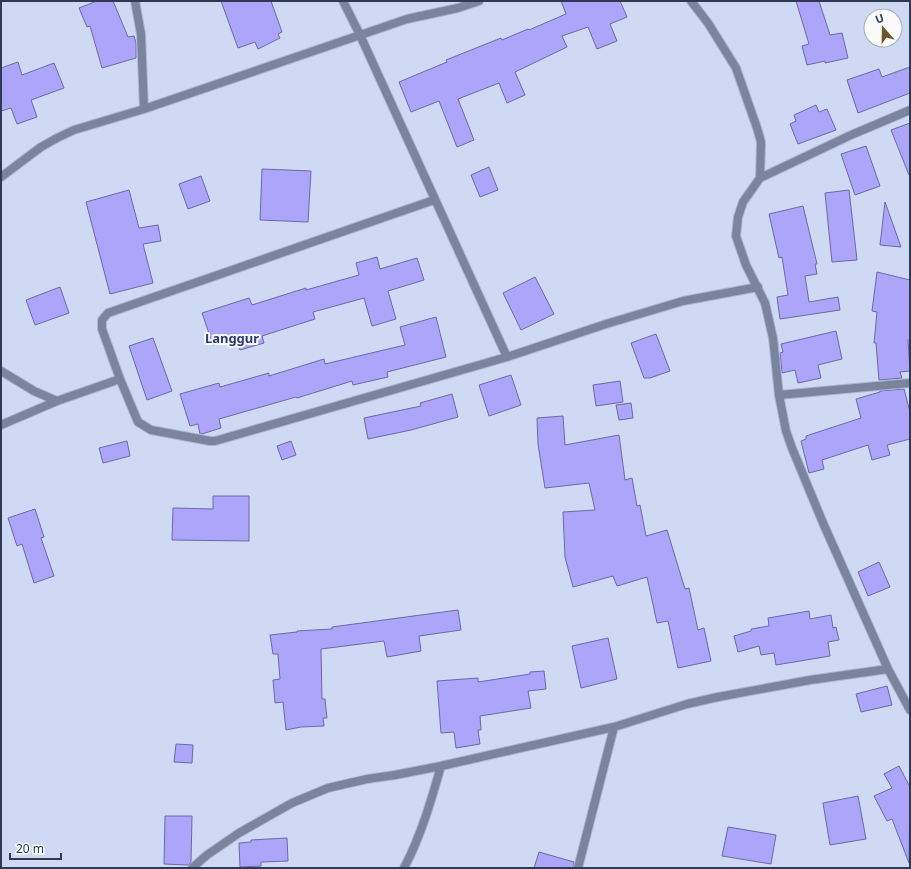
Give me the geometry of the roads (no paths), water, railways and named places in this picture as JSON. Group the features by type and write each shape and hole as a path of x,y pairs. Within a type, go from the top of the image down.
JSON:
{"street":[{"path":"135,1 141,34 144,109"},
{"path":"343,1 360,35 434,200 507,357"},
{"path":"1,177 41,147 74,130 144,109 407,19 458,8 479,1"},
{"path":"691,1 708,23 736,68 761,142 760,178"},
{"path":"910,110 851,135 760,178 743,202 738,217 736,236 746,265 765,303 773,338 779,395 786,430 792,448 823,523 888,669 910,710"},
{"path":"434,200 108,313 102,320 101,324 120,379 134,416 138,422 151,430 215,441 507,357 606,324 683,301 758,287"},
{"path":"1,371 34,391 57,401"},
{"path":"1,425 57,401 120,379"},
{"path":"779,395 910,383"},
{"path":"192,868 207,855 239,833 292,803 328,788 367,779 441,766 614,727 687,704 718,697 810,680 888,669"},
{"path":"578,868 614,727"},
{"path":"404,868 412,854 427,815 441,766"}],"district":[{"name":"Langgur","path":"232,338"}]}
